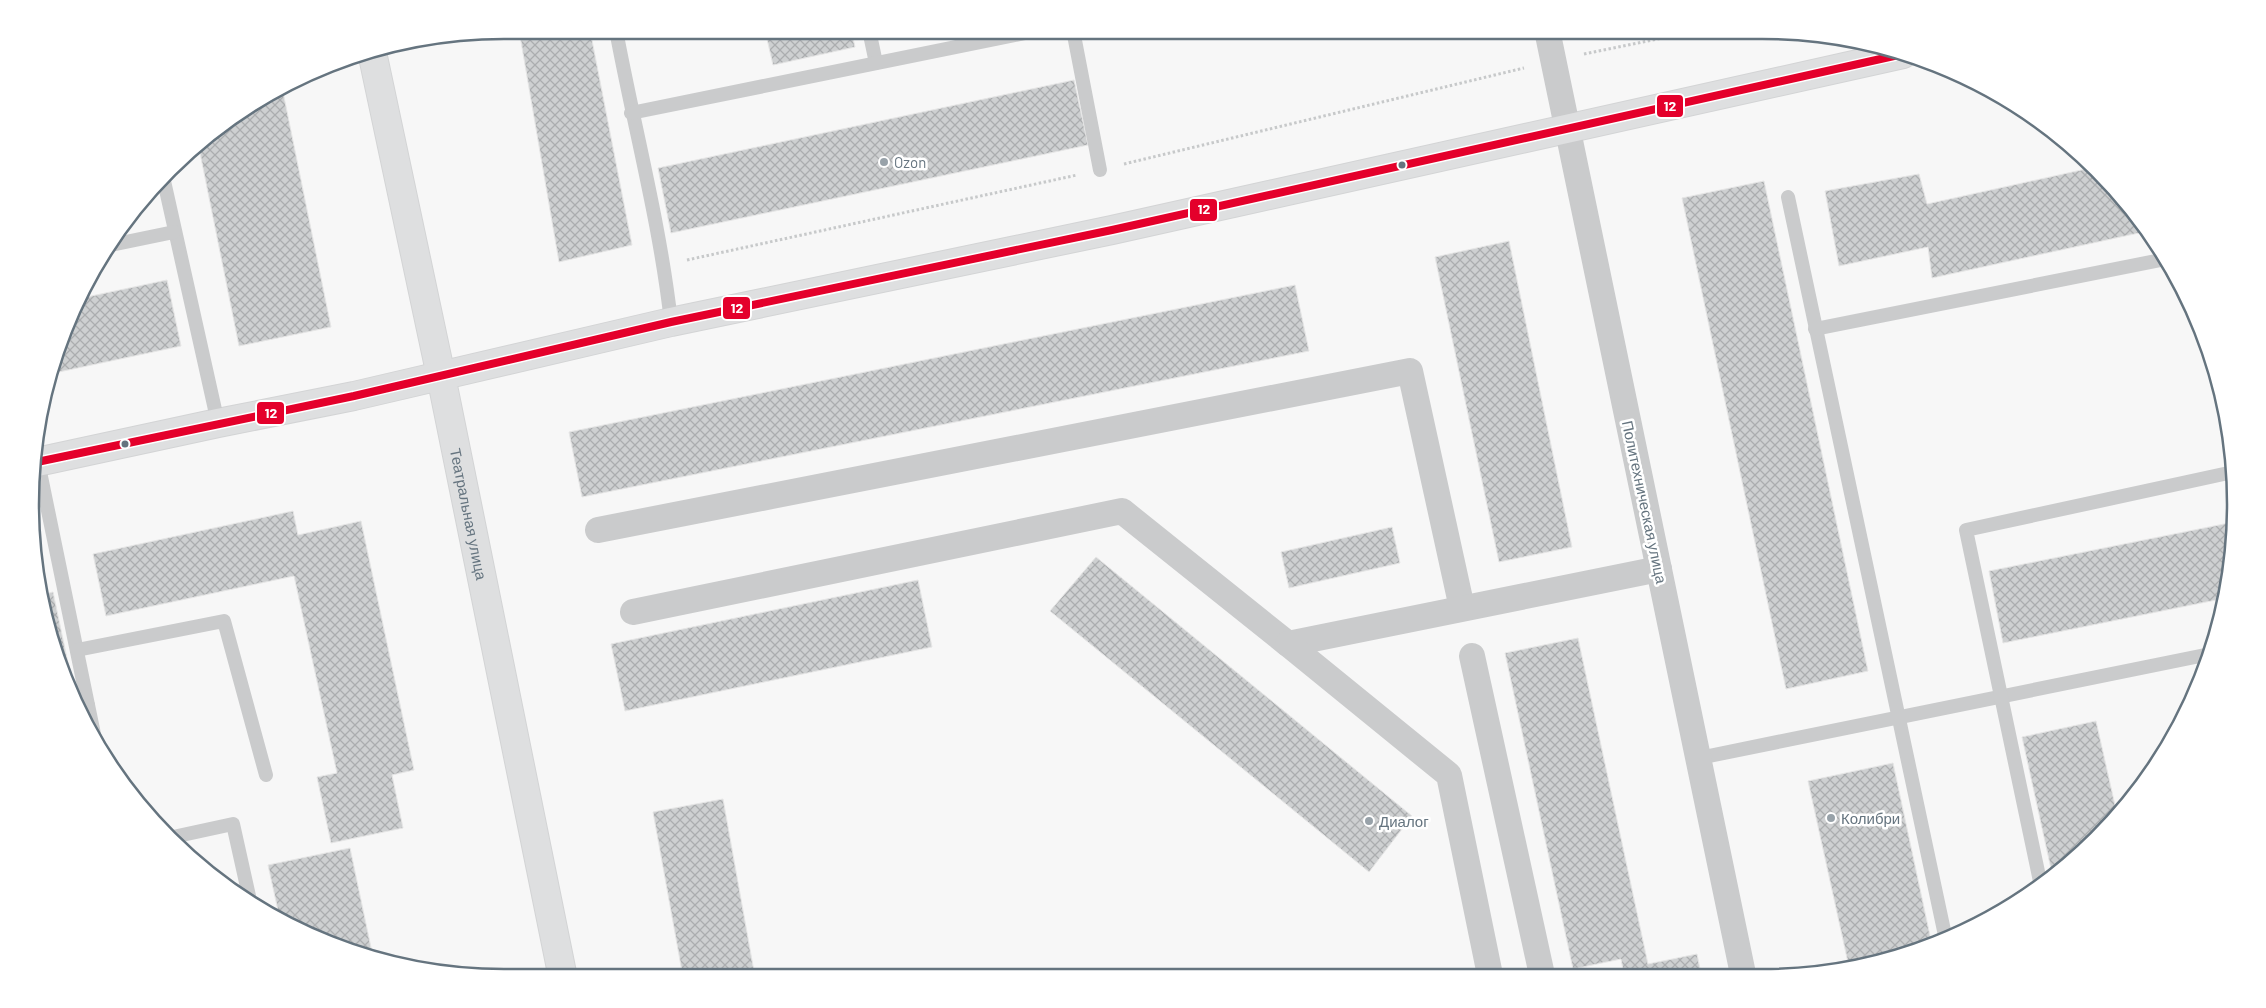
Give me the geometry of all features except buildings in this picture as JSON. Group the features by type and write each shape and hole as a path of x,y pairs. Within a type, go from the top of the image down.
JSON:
{"street":[{"name":"Политехническая улица","path":"1549,39 1742,969"},
{"path":"41,461 354,396 671,322 1112,230 1889,57"},
{"name":"Театральная улица","path":"373,58 442,376 561,969"},
{"path":"598,530 1410,371 1462,608"},
{"path":"633,612 1122,511 1449,776 1489,969"},
{"path":"1288,644 1659,569"},
{"path":"1472,656 1541,969"}],"lane":[{"path":"618,39 631,113 664,265 671,322"},
{"path":"871,39 876,63"},
{"path":"631,113 995,39"},
{"path":"1075,39 1100,170"},
{"path":"165,186 218,423"},
{"path":"1788,197 1897,718 1944,932"},
{"path":"119,243 174,232"},
{"path":"1816,328 2158,261"},
{"path":"40,473 76,650 82,700"},
{"path":"2039,877 1966,530 2226,474"},
{"path":"76,650 224,620 266,775"},
{"path":"1699,758 2202,656"},
{"path":"178,836 233,824 248,892"}],"path":[{"path":"664,265 1100,170 1554,60 1657,39"}],"transit line":[{"name":"12","path":"41,461 354,396 671,322 1112,230 1890,57"}],"place":[{"name":"Ozon","path":"884,162"},
{"name":"Колибри","path":"1831,818"},
{"name":"Диалог","path":"1369,821"}]}
